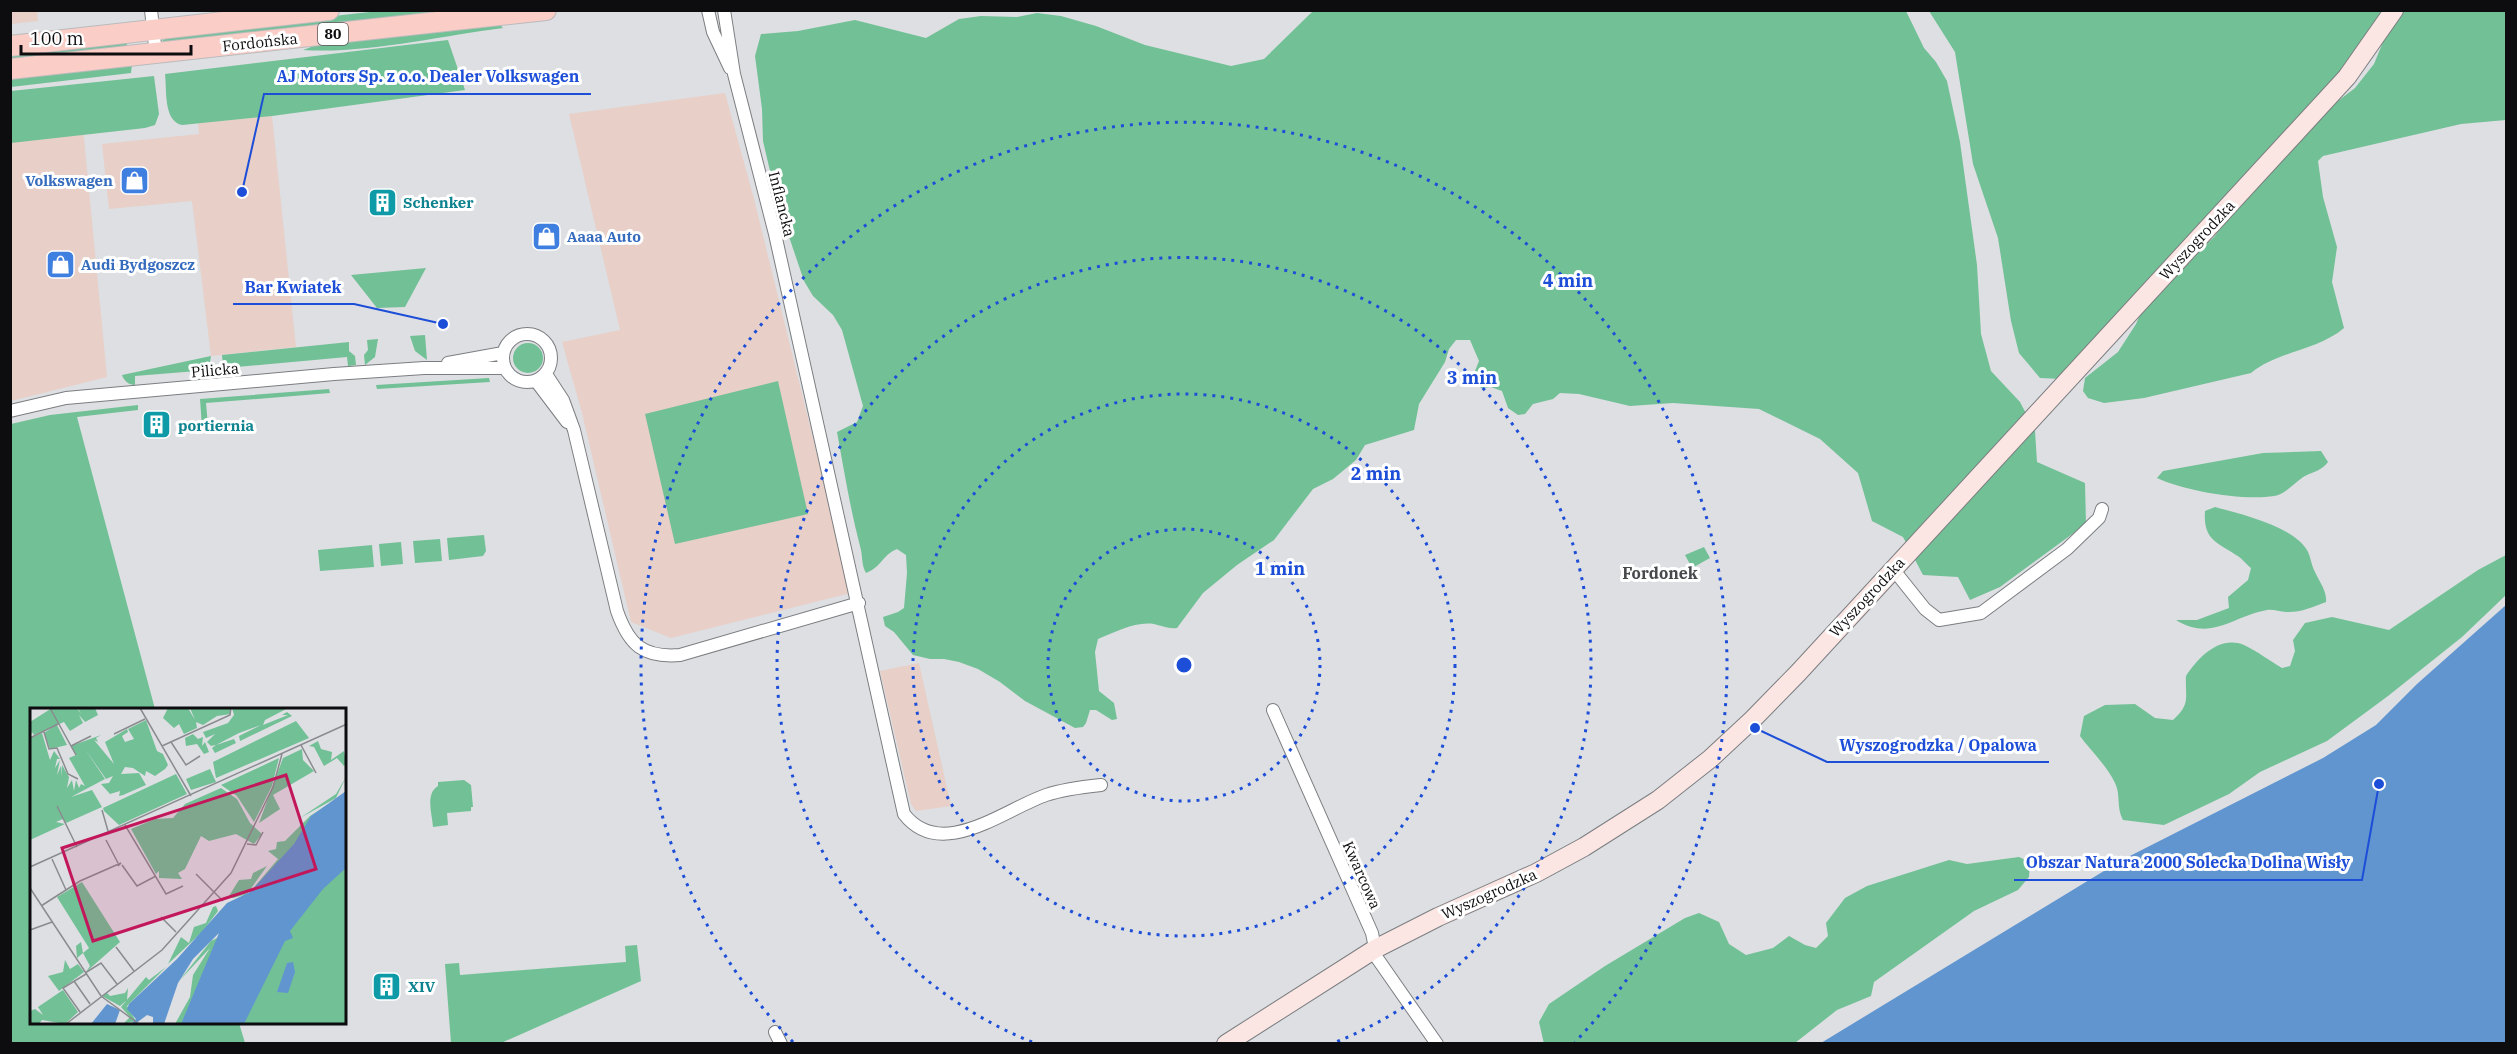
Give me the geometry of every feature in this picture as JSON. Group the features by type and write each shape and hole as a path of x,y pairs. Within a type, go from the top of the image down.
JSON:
{"main road":[{"name":"Fordońska","path":"10,46 152,20 329,10"},
{"name":"Fordońska","path":"10,69 546,10"}],"street":[{"name":"Inflancka","path":"724,10 734,74 799,341 859,603 900,804 911,823 930,832 958,833 1045,796 1068,789 1101,785"},
{"name":"Wyszogrodzka","path":"1226,1044 1375,949 1438,917 1560,861 1658,800 1710,759 1749,723 1893,569 2347,77 2394,10"},
{"name":"Inflancka","path":"706,12 725,61 734,74"},
{"path":"152,20 156,54"},
{"path":"529,334 537,336 548,347 551,363 541,377 521,382 508,374 504,368 503,353 508,343 517,336 529,334"},
{"name":"Pilicka","path":"424,368 503,353"},
{"name":"Pilicka","path":"10,411 66,398 424,368 504,368"},
{"path":"541,377 563,400 574,430 617,611 626,634 645,651 661,656 680,655 859,603"},
{"path":"1893,569 1925,609 1939,620 1956,619 1981,613 2067,549 2099,518 2102,509"},
{"name":"Kwarcowa","path":"1270,713 1372,933 1377,958 1437,1044"}],"shaded area":[{"path":"10,11 37,11 38,21 11,24"},
{"path":"725,93 754,199 851,593 671,638 631,622 582,413 562,342 620,330 569,114"},
{"path":"272,116 296,347 211,356 192,201 109,209 102,144 199,134 198,123"},
{"path":"83,128 107,377 11,401 10,136"},
{"path":"919,663 951,806 916,811 911,804 880,671"}],"green space":[{"path":"379,11 495,11 164,43 162,41 171,34"},
{"path":"1313,11 1906,11 1924,48 1936,62 1947,81 1960,142 1977,265 1981,334 1991,371 2020,402 2035,431 2037,462 2085,483 2086,524 2000,587 1970,600 1958,577 1923,575 1903,537 1872,521 1858,473 1820,439 1759,409 1673,403 1630,406 1579,394 1560,393 1553,399 1533,404 1525,414 1518,415 1508,408 1502,391 1491,387 1481,388 1475,381 1475,371 1479,361 1470,340 1456,340 1419,404 1414,430 1365,445 1356,460 1333,479 1313,489 1274,540 1237,565 1203,593 1177,628 1147,623 1098,639 1095,652 1099,691 1114,703 1117,719 1112,720 1096,710 1090,710 1083,727 1075,728 1025,701 978,669 959,662 913,655 894,632 885,626 883,617 904,608 906,555 897,549 866,573 863,566 837,432 857,422 863,406 842,330 833,315 813,296 804,281 777,201 763,141 762,109 755,56 761,34 798,31 855,20 926,38 959,19 981,16 1017,17 1037,13 1061,16 1096,26 1145,45 1231,66 1264,59"},
{"path":"1929,11 2384,11 2345,67 2061,379 2040,378 2019,353 2011,321 1998,238 1973,164 1955,52"},
{"path":"2404,11 2506,11 2506,120 2461,124 2323,156 2318,161 2323,197 2337,247 2332,282 2344,328 2322,342 2273,360 2251,373 2144,398 2104,403 2088,398 2083,391 2085,378 2118,352 2136,324 2146,301 2214,237 2232,212 2334,104 2355,88 2374,64 2387,32"},
{"path":"499,24 503,28 378,47 327,51 303,50 325,42"},
{"path":"126,39 127,46 11,61 11,52"},
{"path":"448,40 465,90 272,116 182,125 176,122 169,111 165,74"},
{"path":"132,64 131,73 11,87 10,75"},
{"path":"154,76 159,114 155,125 11,143 11,91"},
{"path":"426,268 405,307 377,308 351,275"},
{"path":"425,335 427,360 415,351 410,336"},
{"path":"378,339 375,357 365,365 367,340"},
{"path":"349,342 349,351 355,356 356,365 348,366 347,357 236,367 237,376 229,374 223,363 222,355"},
{"path":"528,343 539,347 543,358 539,369 528,373 517,369 513,358 517,347"},
{"path":"211,356 208,374 198,380 197,371 135,376 135,385 127,382 122,375"},
{"path":"489,378 490,382 377,389 376,385"},
{"path":"778,381 808,514 675,544 645,414"},
{"path":"329,389 330,393 206,403 208,426 202,427 200,399"},
{"path":"138,405 138,410 77,417 155,708 30,708 30,1024 239,1024 245,1043 11,1043 11,424 50,415"},
{"path":"2321,451 2328,462 2325,465 2274,496 2247,497 2214,494 2157,478 2163,471 2263,453"},
{"path":"2215,507 2265,522 2290,534 2300,542 2307,550 2324,591 2326,602 2296,612 2267,610 2211,628 2200,629 2176,620 2197,620 2229,608 2228,597 2248,580 2251,568 2217,543 2206,528 2205,511"},
{"path":"484,535 486,551 483,556 449,560 447,538"},
{"path":"440,539 442,561 415,563 413,541"},
{"path":"401,542 403,564 381,566 379,544"},
{"path":"372,545 374,567 320,571 318,550"},
{"path":"1704,547 1710,558 1692,568 1685,555"},
{"path":"2506,555 2506,595 2462,637 2327,741 2260,772 2229,794 2164,825 2123,820 2118,792 2112,777 2080,736 2084,716 2105,705 2135,704 2155,718 2173,720 2185,705 2186,676 2203,656 2218,646 2226,643 2244,645 2282,668 2290,666 2295,651 2293,640 2305,623 2332,617 2389,630 2478,570"},
{"path":"464,780 471,785 473,807 471,811 447,813 448,825 433,827 430,799 438,782"},
{"path":"2019,857 2030,862 2029,877 2018,890 1974,911 1874,982 1871,996 1837,1010 1795,1043 1544,1044 1539,1022 1549,1004 1605,966 1685,918 1699,913 1719,922 1729,944 1746,955 1773,948 1789,936 1816,948 1828,936 1826,923 1845,898 1867,886 1949,860 1967,864"},
{"path":"637,945 641,981 501,1043 451,1043 445,964 459,963 460,975 626,962 625,946"}],"water":[{"path":"2506,605 2506,1043 1821,1043 2122,860 2323,758 2376,725 2417,684"}],"place":[{"name":"Volkswagen","path":"134,180"},
{"name":"AJ Motors Sp. z o.o. Dealer Volkswagen","path":"242,192"},
{"name":"Schenker","path":"382,202"},
{"name":"Aaaa Auto","path":"546,236"},
{"name":"Audi Bydgoszcz","path":"60,264"},
{"name":"Bar Kwiatek","path":"443,324"},
{"name":"portiernia","path":"157,425"},
{"name":"Wyszogrodzka / Opalowa","path":"1755,728"},
{"name":"Obszar Natura 2000 Solecka Dolina Wisły","path":"2379,784"},
{"name":"XIV","path":"387,986"}],"district":[{"name":"Fordonek","path":"1660,573"}]}
